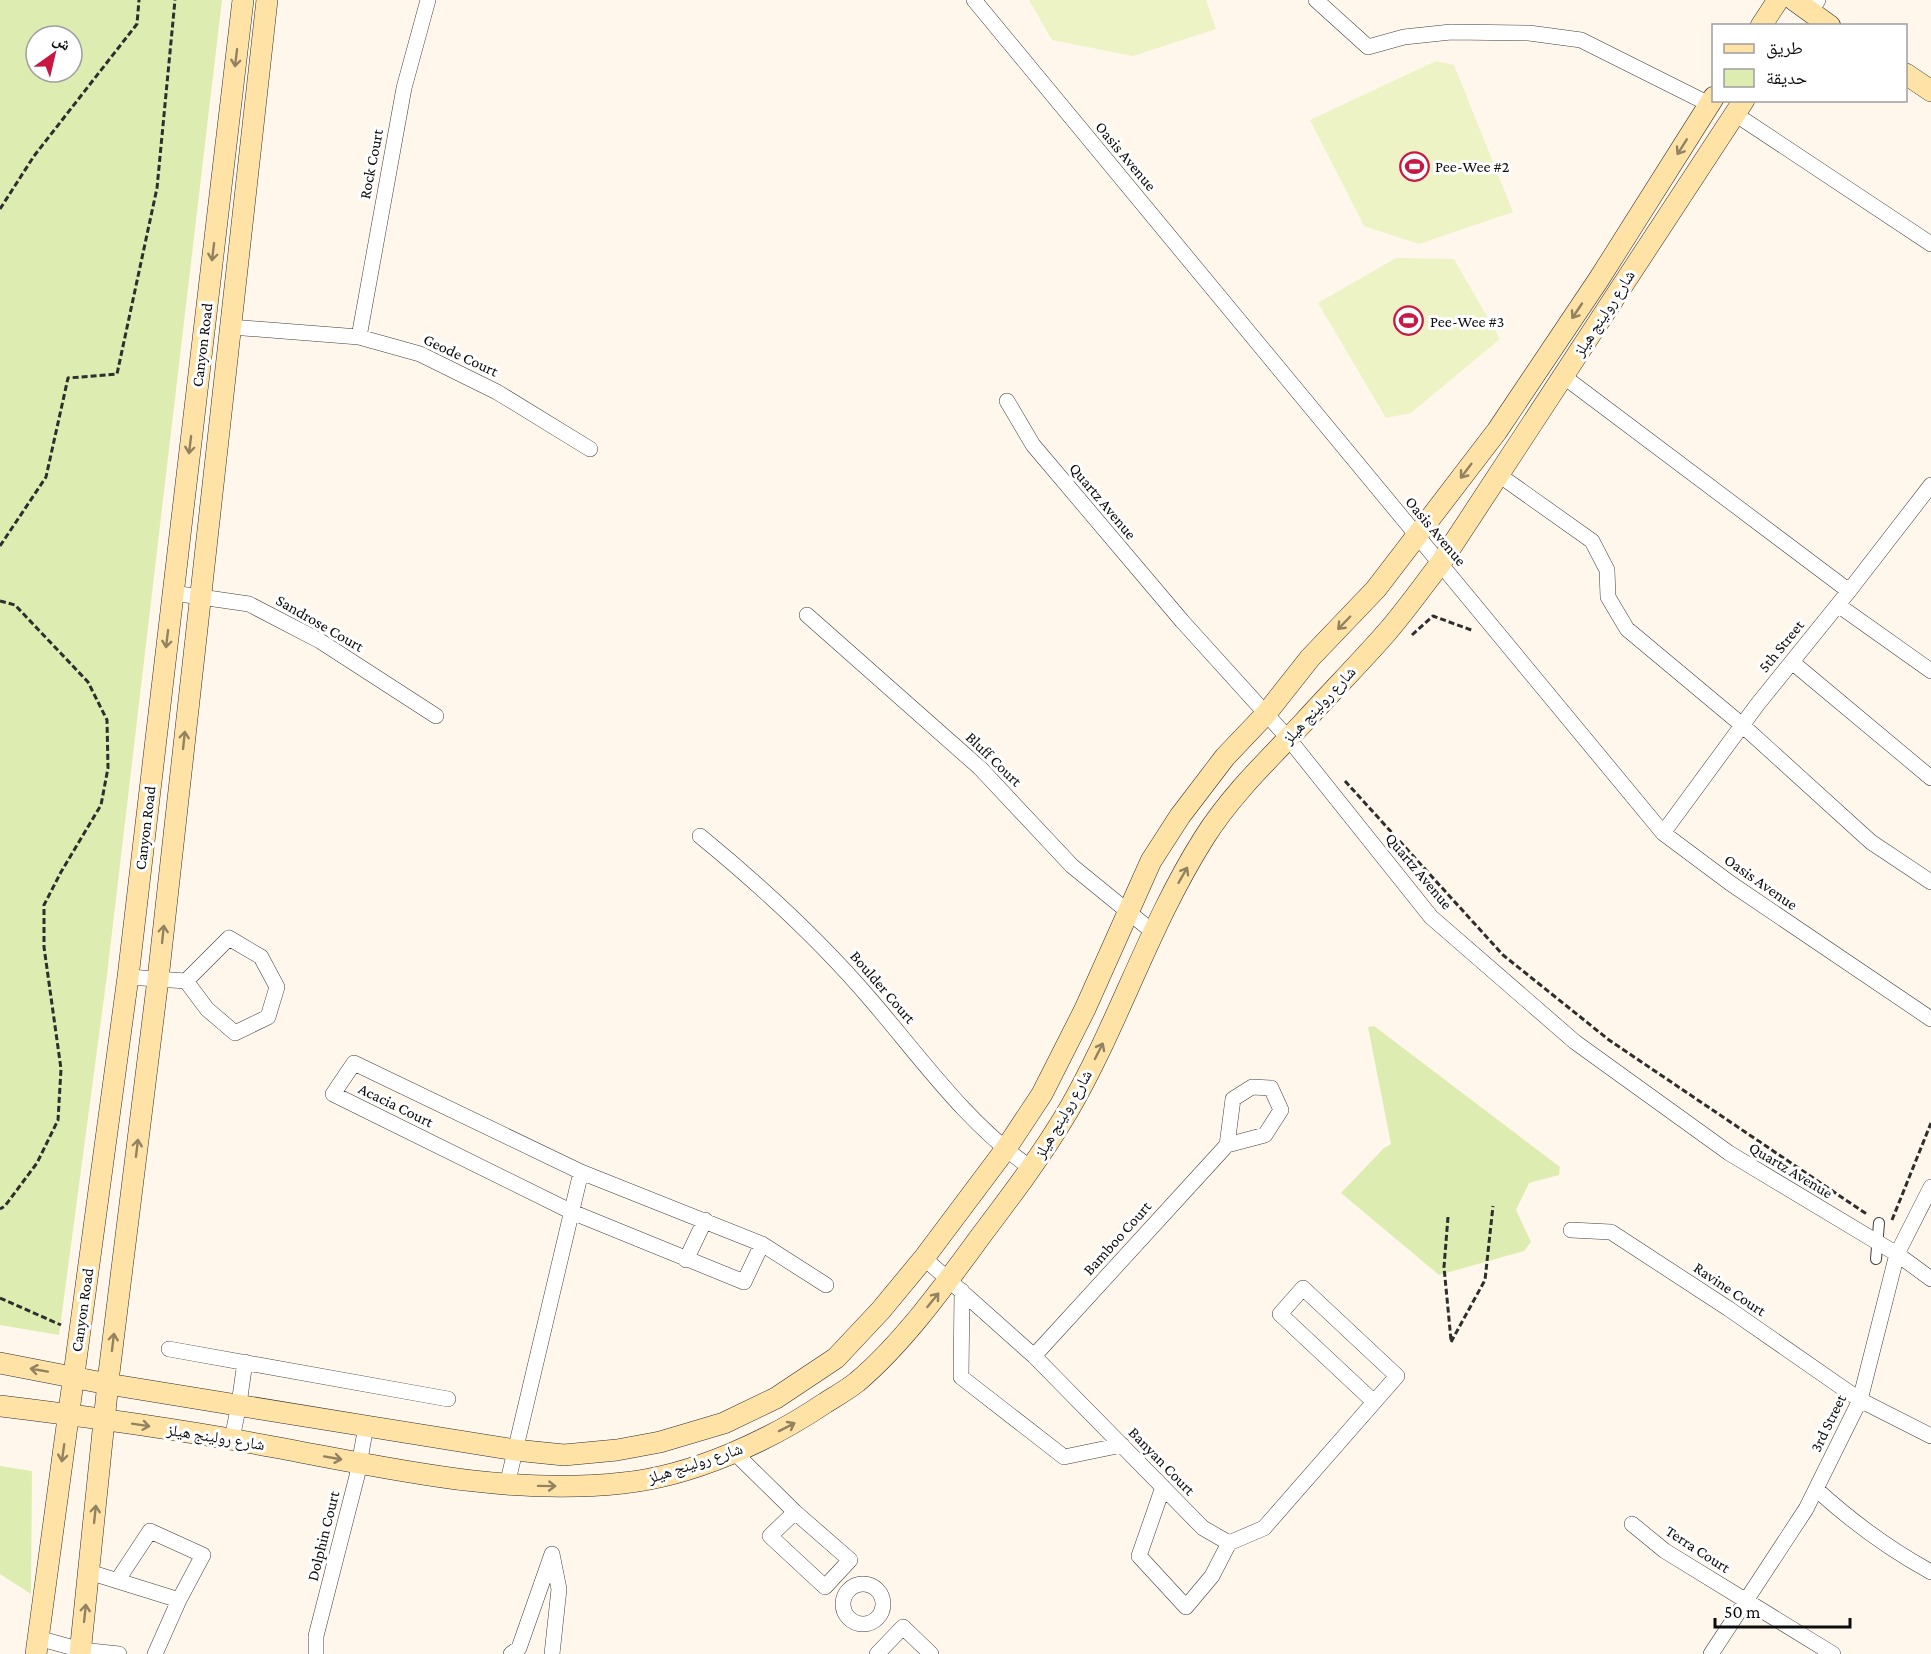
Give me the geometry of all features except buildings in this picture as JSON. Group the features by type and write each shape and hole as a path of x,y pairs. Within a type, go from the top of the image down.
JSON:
{"main road":[{"name":"Canyon Road","path":"37,1646 128,977 243,0"},
{"name":"Canyon Road","path":"80,1652 108,1384 158,979 267,0"},
{"path":"1762,24 1778,0"},
{"path":"1806,10 1827,24"},
{"path":"1907,75 1931,91"},
{"name":"شارع رولينج هيلز","path":"0,1363 108,1384 515,1450 564,1455 617,1450 660,1442 724,1423 776,1398 836,1358 881,1310 924,1258 1005,1150 1042,1094 1085,1009 1151,861 1180,816 1225,757 1265,714 1310,658 1376,589 1497,431 1599,279 1711,101"},
{"name":"شارع رولينج هيلز","path":"0,1406 232,1439 507,1485 563,1486 627,1483 676,1472 735,1453 795,1424 857,1382 956,1285 1068,1111 1112,1026 1153,932 1205,836 1248,779 1389,630 1440,564 1739,107"}],"street":[{"name":"Rock Court","path":"359,337 404,88 428,0"},
{"name":"Oasis Avenue","path":"974,0 1663,833 1730,883 1931,1019"},
{"path":"1316,0 1368,47 1404,37 1451,32 1529,33 1581,40 1711,101"},
{"path":"1739,107 1931,244"},
{"name":"Geode Court","path":"231,327 359,337 420,354 497,392 590,449"},
{"path":"1563,376 1849,591"},
{"name":"Quartz Avenue","path":"1007,401 1033,446 1182,621 1288,738 1431,917 1575,1042 1729,1154 1878,1242 1931,1279"},
{"path":"1499,475 1592,541 1607,570 1608,597 1627,629 1742,725 1871,842 1931,882"},
{"name":"5th Street","path":"1663,833 1742,725 1931,485"},
{"name":"Sandrose Court","path":"173,593 249,604 320,640 436,716"},
{"path":"1838,605 1931,671"},
{"name":"Bluff Court","path":"807,615 980,768 1072,866 1153,932"},
{"path":"1792,662 1931,778"},
{"name":"Boulder Court","path":"700,836 743,871 812,934 871,999 939,1081 1005,1150 1031,1168"},
{"path":"128,977 186,981 207,1009 235,1033 268,1017 277,987 261,957 229,938 186,981"},
{"name":"Acacia Court","path":"762,1244 744,1282 572,1212 333,1094 354,1063 581,1172 762,1244 826,1285"},
{"name":"Bamboo Court","path":"1034,1356 1227,1145"},
{"path":"507,1485 581,1172"},
{"name":"3rd Street","path":"1711,1654 1806,1509 1860,1401 1897,1254 1931,1187"},
{"path":"686,1260 705,1220"},
{"path":"1876,1260 1879,1223"},
{"name":"Ravine Court","path":"1571,1230 1611,1232 1730,1309 1860,1401 1931,1436"},
{"name":"Banyan Court","path":"924,1258 1034,1356 1203,1528 1229,1543"},
{"path":"956,1285 961,1377 1064,1457 1122,1445"},
{"path":"1163,1487 1139,1556 1186,1607 1212,1576 1229,1543 1264,1528 1397,1376 1303,1288 1280,1314 1374,1402"},
{"path":"169,1349 448,1399"},
{"path":"232,1439 244,1362"},
{"name":"Dolphin Court","path":"316,1654 316,1636 366,1426"},
{"path":"735,1453 795,1512 850,1560 825,1587 770,1536 795,1512"},
{"path":"1816,1489 1843,1514 1878,1540 1931,1572"},
{"name":"Terra Court","path":"1632,1524 1665,1551 1833,1654"},
{"path":"117,1581 150,1530 203,1555 179,1600 155,1654"},
{"path":"511,1654 519,1648 552,1554 559,1589 552,1654"},
{"path":"89,1572 179,1600"},
{"path":"838,1573 849,1590"},
{"path":"868,1585 879,1593 883,1605 875,1620 864,1624 857,1623 846,1615 843,1602 849,1590 855,1586 868,1585"},
{"path":"875,1620 891,1639"},
{"path":"878,1654 903,1628 931,1654"},
{"path":"37,1646 113,1654"}],"path":[{"path":"0,209 34,156 137,24 139,0"},
{"path":"0,546 46,477 68,378 117,374 157,188 175,0"},
{"path":"0,601 15,605 88,682 107,720 108,768 100,805 44,905 44,946 61,1069 58,1120 37,1163 5,1206 0,1209"},
{"path":"1404,639 1433,616 1480,633"},
{"path":"1338,773 1503,955 1609,1040 1879,1223 1893,1219 1931,1123"},
{"path":"1448,1217 1444,1267 1451,1342 1485,1280 1493,1206"},
{"path":"0,1298 79,1333"}],"green space":[{"path":"0,0 222,0 107,975 59,1335 0,1325"},
{"path":"1029,0 1206,0 1216,29 1133,56 1052,40"},
{"name":"Pee-Wee #2","path":"1436,61 1454,65 1513,212 1419,244 1364,226 1310,120"},
{"name":"Pee-Wee #3","path":"1396,258 1454,259 1500,339 1411,413 1386,418 1318,303"},
{"path":"1374,1026 1560,1167 1559,1175 1529,1183 1516,1210 1531,1242 1524,1251 1439,1275 1341,1193 1384,1148 1391,1144 1368,1027"},
{"path":"0,1466 32,1471 31,1594 0,1574"}],"place":[{"name":"Pee-Wee #2","path":"1414,166"},
{"name":"Pee-Wee #3","path":"1409,321"}]}
